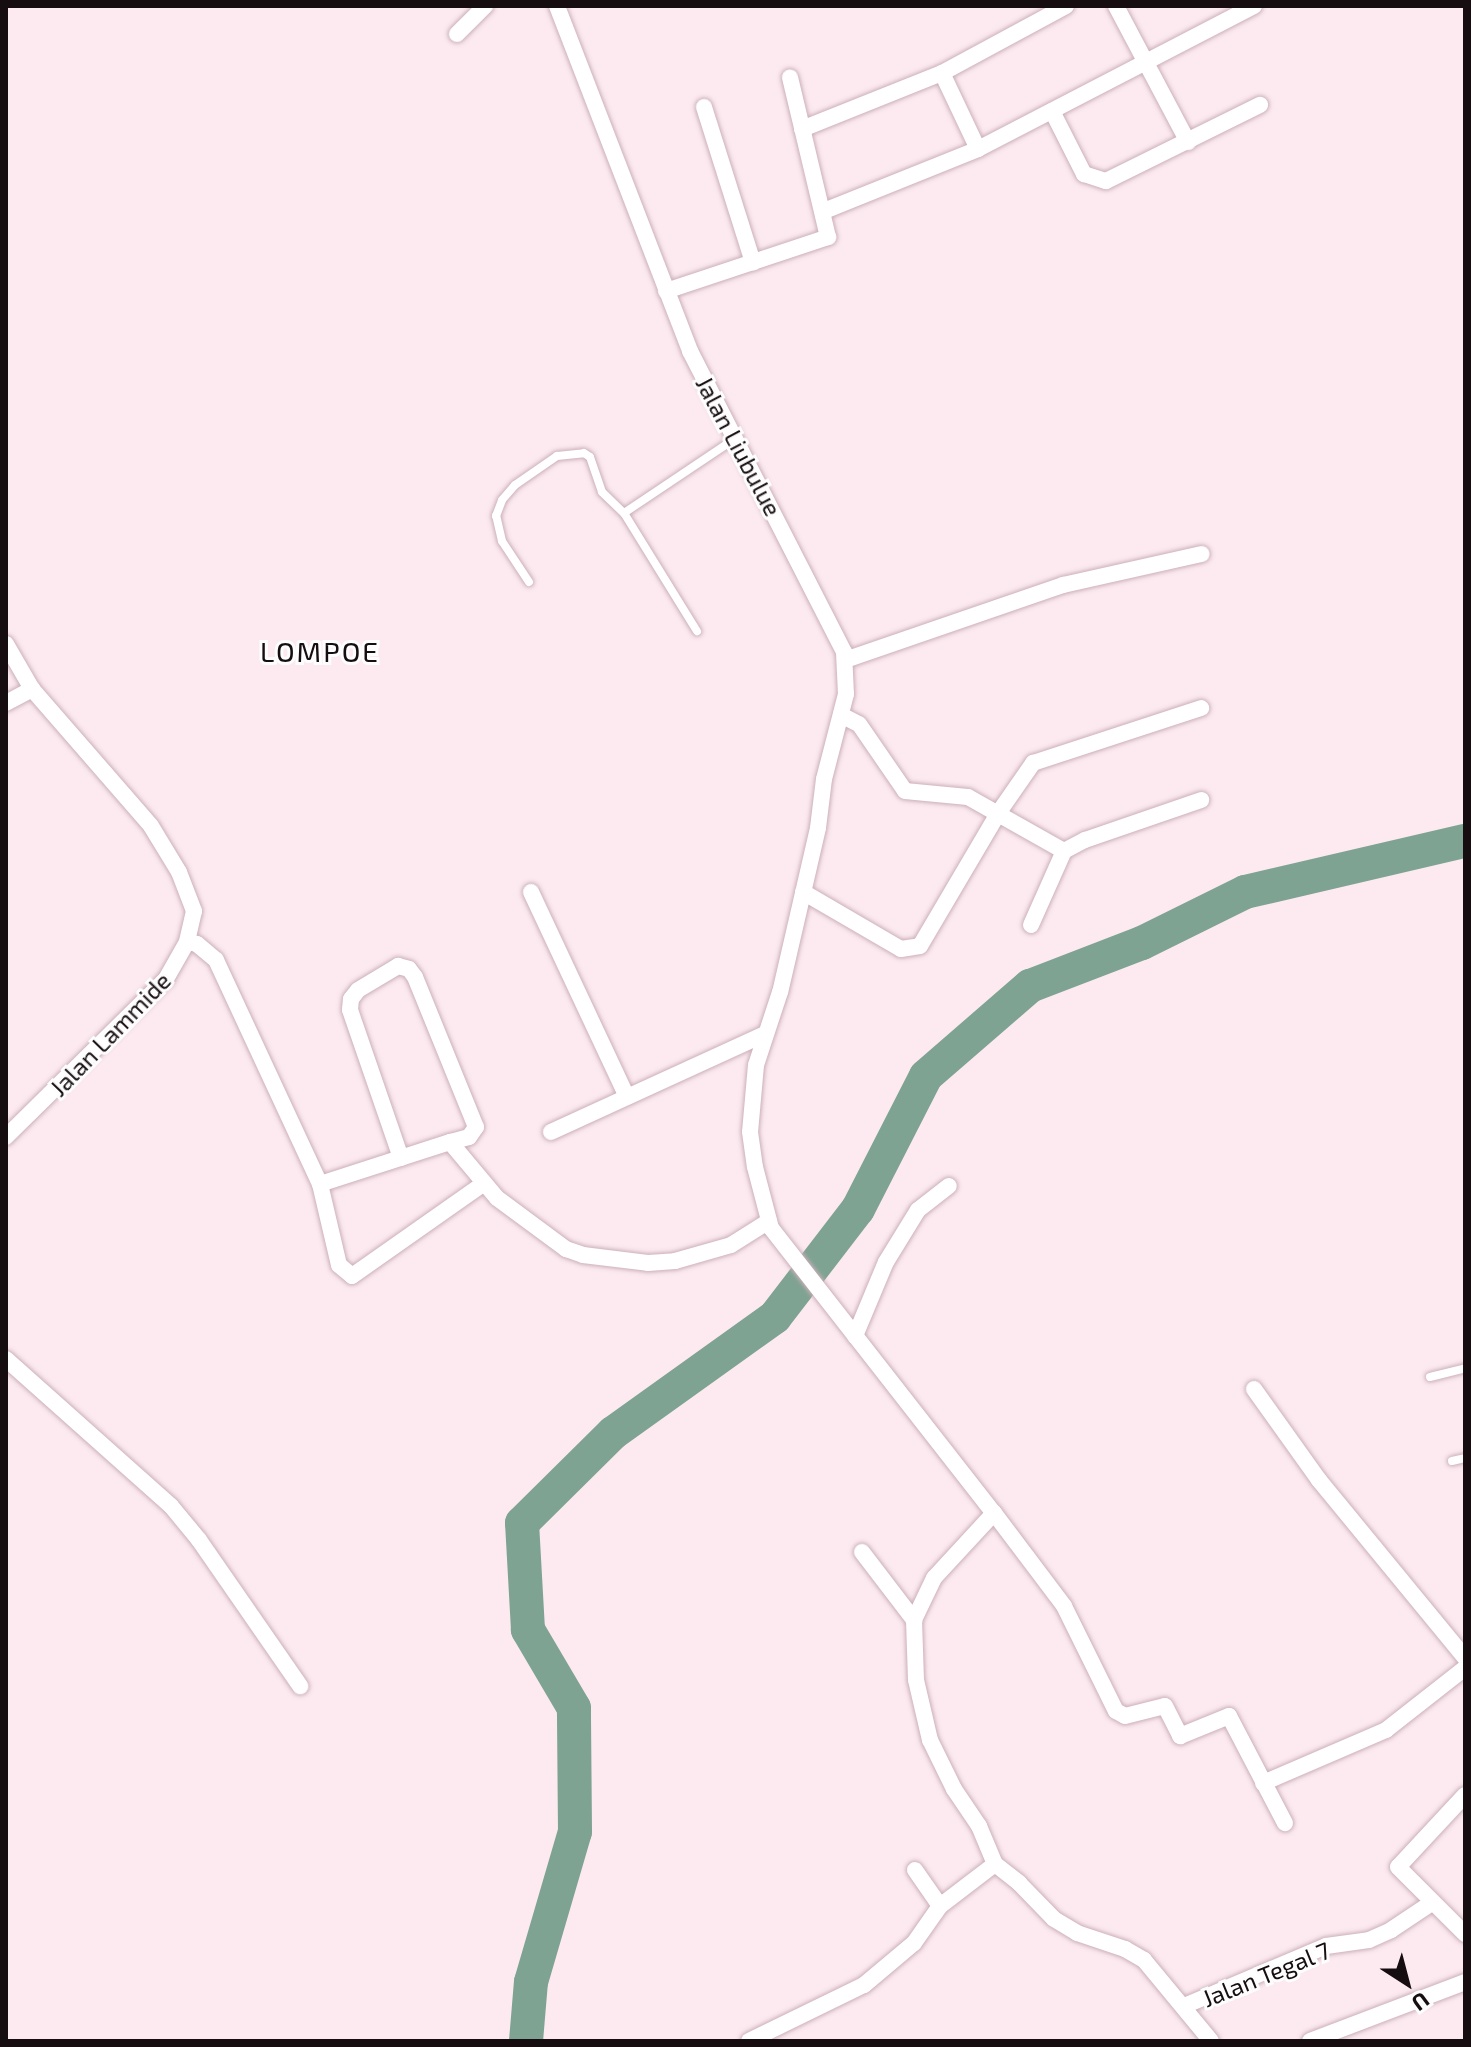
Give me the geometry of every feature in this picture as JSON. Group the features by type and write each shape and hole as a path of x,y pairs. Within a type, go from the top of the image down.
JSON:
{"street":[{"path":"457,34 485,6"},
{"name":"Jalan Liubulue","path":"557,6 690,351 845,660 847,686 824,779 818,828 780,992 756,1065 750,1132 769,1221"},
{"path":"802,129 942,73 1066,6"},
{"path":"1116,6 1188,142"},
{"path":"824,211 978,149 1254,6"},
{"path":"942,73 978,149"},
{"path":"666,291 828,237 790,77"},
{"path":"1052,111 1084,174 1104,181 1260,105"},
{"path":"704,107 753,262"},
{"path":"845,660 1063,585 1202,554"},
{"name":"Jalan Lammide","path":"6,644 32,689 79,746 124,792 179,872 194,911 187,942 166,979 6,1137"},
{"path":"6,703 32,689"},
{"path":"803,892 892,944 911,949 928,937 999,812 1033,763 1201,708"},
{"path":"841,715 859,724 905,791 968,797 1064,851"},
{"path":"1031,925 1064,851 1085,840 1201,800"},
{"path":"531,892 627,1097"},
{"path":"187,942 197,944 216,960 320,1184 339,1265 352,1276 483,1184"},
{"path":"320,1184 469,1137 476,1127 415,977 409,969 398,966 358,990 351,999 350,1010 401,1158"},
{"path":"551,1132 765,1034"},
{"path":"450,1142 497,1198 566,1249 618,1261 648,1263 704,1254 731,1245 769,1221 827,1302 1064,1606 1116,1711 1125,1716 1155,1706 1165,1706 1180,1736 1229,1716 1285,1823"},
{"path":"855,1336 886,1262 918,1210 949,1186"},
{"path":"6,1359 171,1506 199,1540 300,1686"},
{"path":"1254,1389 1319,1480 1465,1658"},
{"path":"994,1513 934,1578 914,1620 916,1680 930,1740 954,1789 979,1826 995,1864 1019,1883 1054,1919 1077,1933 1125,1949 1144,1960 1211,2041"},
{"path":"862,1552 914,1620"},
{"path":"1263,1783 1386,1730 1465,1668"},
{"path":"1465,1795 1398,1867 1465,1934"},
{"path":"749,2041 864,1985 914,1943 940,1906 995,1864"},
{"path":"915,1870 940,1906"},
{"name":"Jalan Tegal 7","path":"1184,2006 1326,1946 1369,1940 1391,1930 1433,1902"},
{"path":"1310,2041 1465,1982"}],"lane":[{"path":"624,513 736,438"},
{"path":"529,582 502,541 496,516 502,500 533,472 559,455 584,453 590,457 602,492 624,513 697,631"},
{"path":"1430,1377 1465,1368"},
{"path":"1452,1461 1465,1458"}],"waterway":[{"path":"526,2041 531,1982 575,1832 574,1708 528,1630 522,1523 613,1433 775,1317 858,1209 926,1076 1030,986 1142,943 1245,892 1465,841"}],"district":[{"name":"LOMPOE","path":"320,651"}]}
